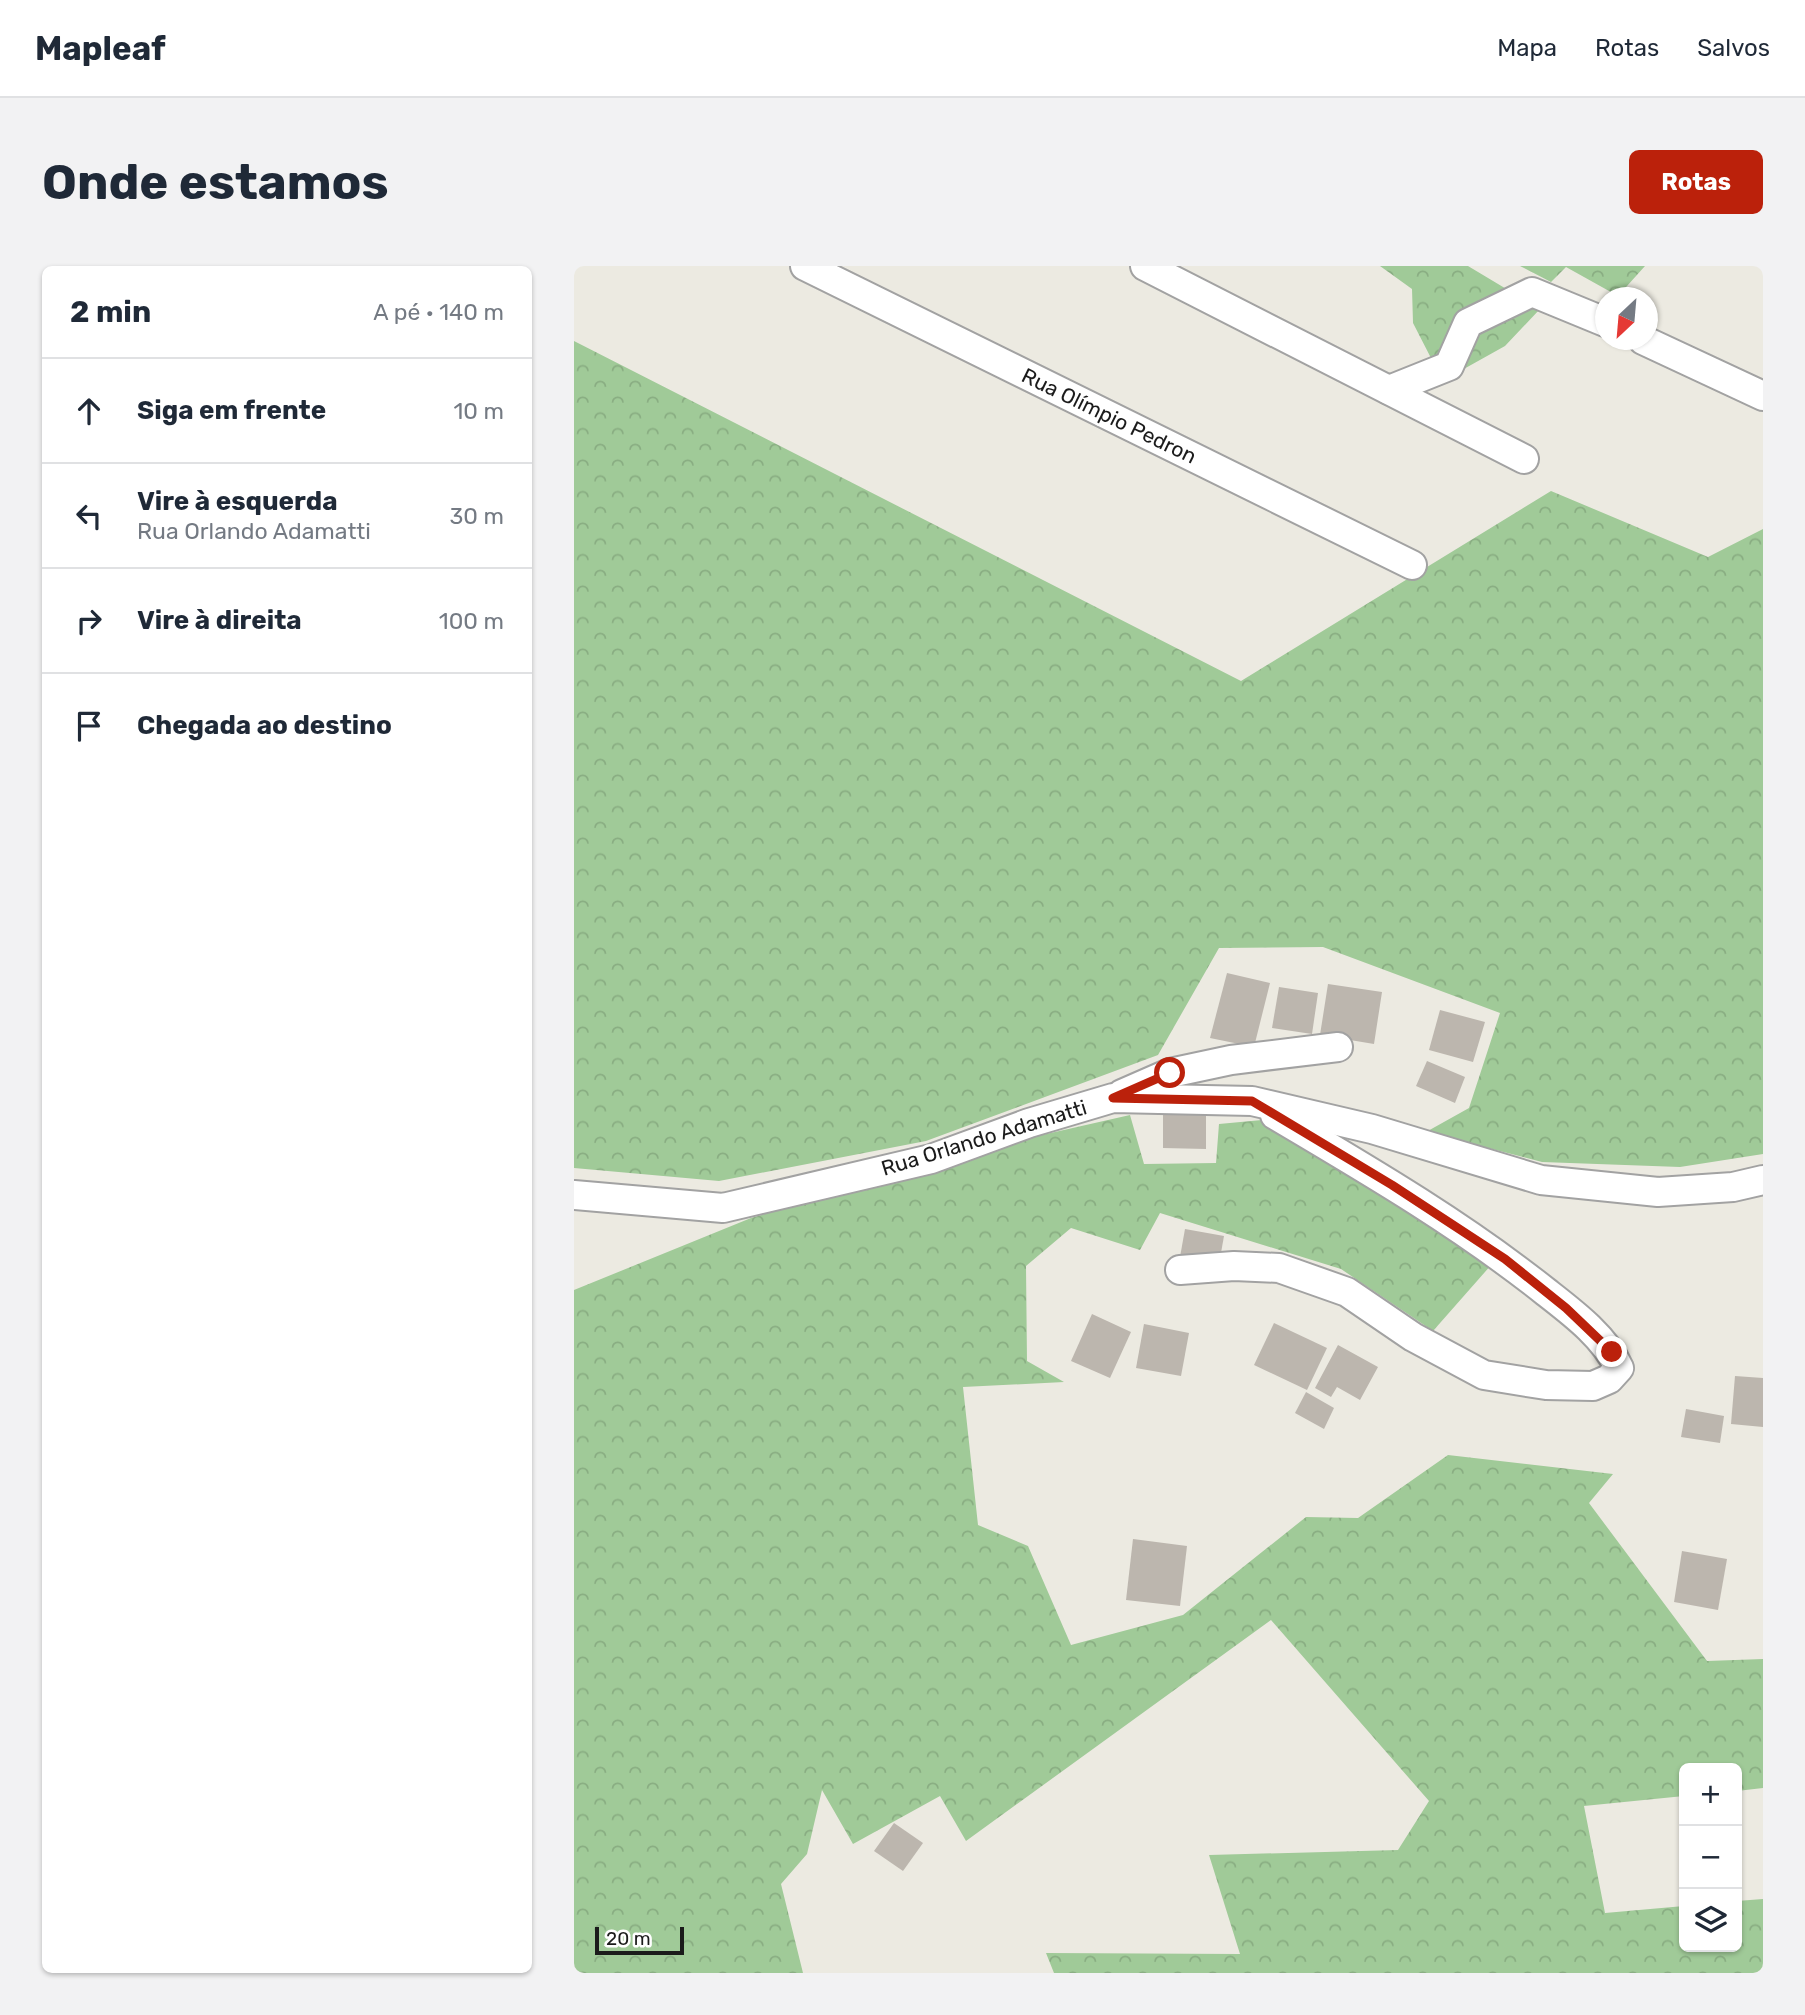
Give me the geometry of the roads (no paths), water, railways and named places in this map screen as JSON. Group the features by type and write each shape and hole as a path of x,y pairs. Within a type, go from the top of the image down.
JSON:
{"street":[{"name":"Rua Olímpio Pedron","path":"805,266 1412,565"},
{"path":"1145,266 1524,459"},
{"path":"1389,390 1449,366 1468,323 1532,292 1595,318"},
{"path":"1658,347 1763,396"},
{"path":"1113,1098 1170,1073 1231,1060 1338,1047"},
{"name":"Rua Orlando Adamatti","path":"574,1195 723,1208 932,1159 1029,1123 1113,1098 1252,1101 1372,1129 1541,1180 1658,1192 1733,1187 1763,1180"},
{"path":"1180,1270 1234,1265 1279,1268 1347,1292 1413,1337 1484,1375 1546,1385 1593,1386 1609,1379 1619,1368 1612,1352 1575,1317 1505,1259 1392,1185 1252,1101"}]}
